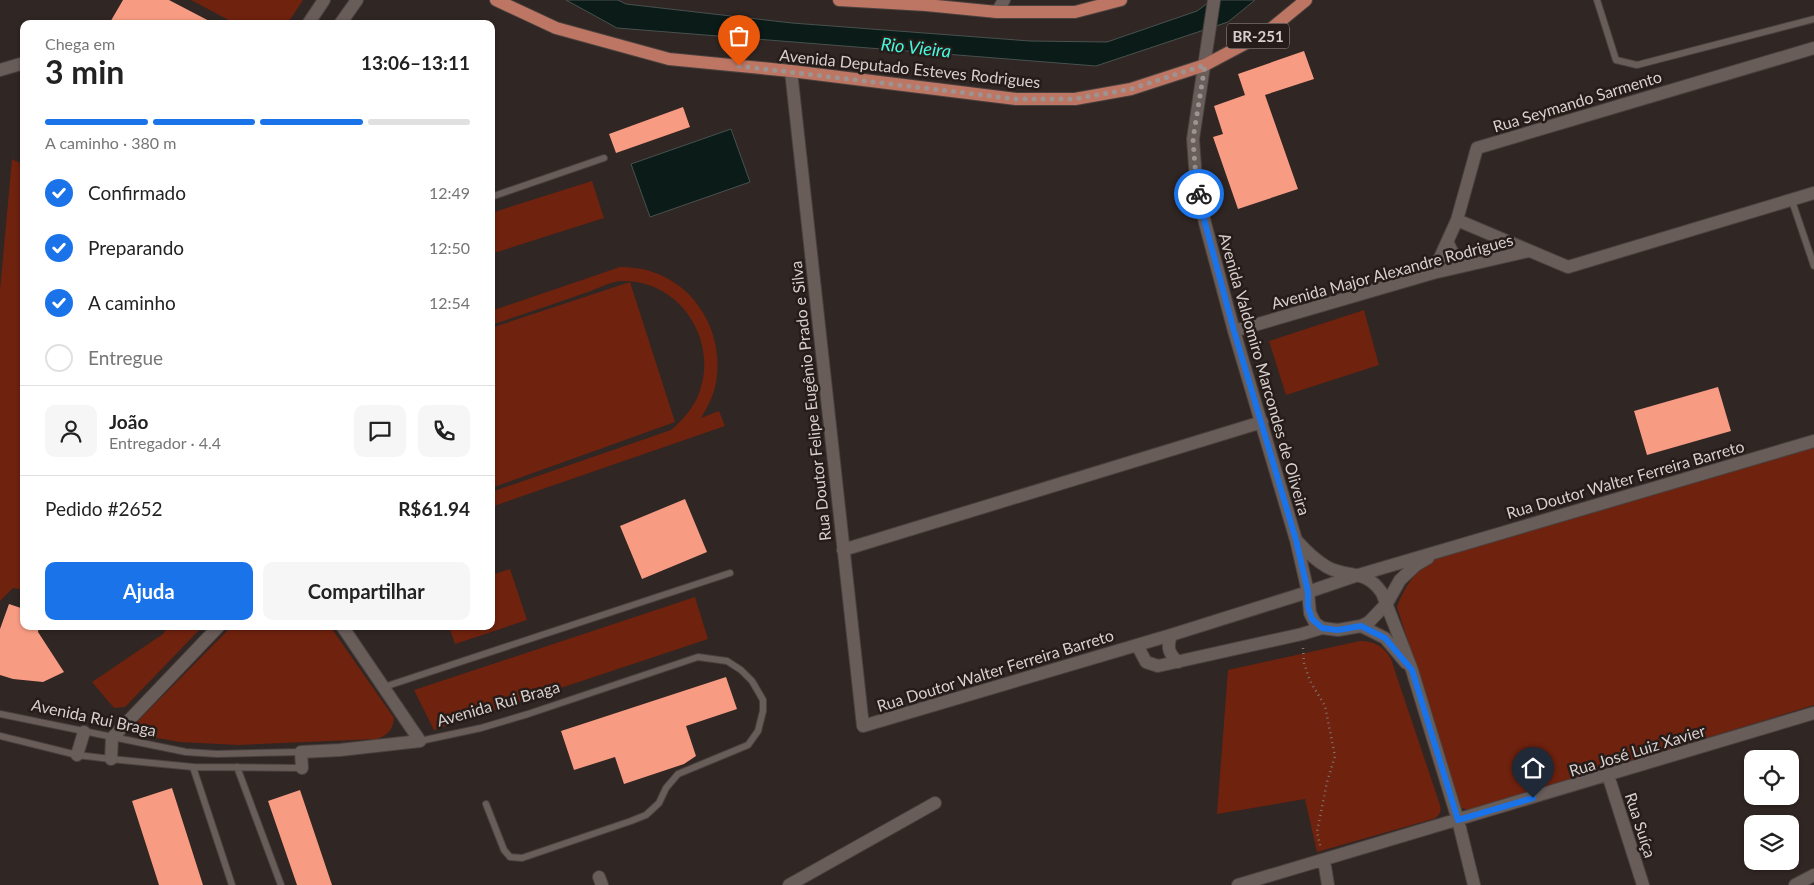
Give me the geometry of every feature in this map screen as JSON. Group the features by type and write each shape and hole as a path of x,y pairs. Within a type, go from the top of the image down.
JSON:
{"main road":[{"name":"Avenida Deputado Esteves Rodrigues","path":"496,0 556,28 669,58 1016,99 1074,99 1131,89 1205,65 1267,32 1306,0"},
{"path":"839,0 926,5 997,12 1075,12 1121,0"}],"street":[{"path":"311,20 324,0"},
{"path":"343,20 357,0"},
{"path":"997,12 1004,0"},
{"name":"Avenida Valdomiro Marcondes de Oliveira","path":"1214,0 1193,139 1196,180 1205,223 1234,331 1296,540 1308,592"},
{"name":"Rua Seymando Sarmento","path":"1433,273 1457,220 1477,148 1814,48"},
{"path":"0,70 20,65"},
{"name":"Rua Doutor Felipe Eugênio Prado e Silva","path":"791,71 863,726"},
{"name":"Avenida Major Alexandre Rodrigues","path":"1457,220 1568,267 1814,193"},
{"path":"1448,242 1455,257 1472,263"},
{"name":"Avenida Major Alexandre Rodrigues","path":"1234,331 1433,273 1529,251"},
{"path":"843,550 1262,422"},
{"name":"Rua Doutor Walter Ferreira Barreto","path":"863,726 1171,635 1355,576 1814,441"},
{"name":"Avenida Valdomiro Marcondes de Oliveira","path":"1296,540 1310,556 1328,568 1365,577 1375,583 1387,603 1412,670 1458,820 1474,885"},
{"name":"Rua Doutor Walter Ferreira Barreto","path":"1136,645 1146,662 1158,666 1322,628 1338,630 1361,626 1377,615 1387,603 1400,580 1416,565 1446,549"},
{"path":"1308,592 1310,613 1315,624 1322,628"},
{"name":"Avenida Valdomiro Marcondes de Oliveira","path":"1361,626 1385,638 1412,670"},
{"path":"111,759 112,738 214,630"},
{"path":"345,630 420,742"},
{"path":"1171,635 1168,646 1169,652 1178,662"},
{"name":"Rua José Luiz Xavier","path":"1238,885 1814,713"},
{"path":"77,755 84,732"},
{"name":"Avenida Rui Braga","path":"302,768 301,752 420,742"},
{"name":"Rua Suíça","path":"1608,775 1644,885"},
{"path":"789,885 934,803"},
{"path":"1324,860 1328,885"},
{"path":"1795,885 1814,875"}],"lane":[{"path":"1597,0 1616,60 1637,64 1814,19"},
{"path":"495,196 604,158"},
{"path":"1792,201 1814,266"},
{"path":"384,687 730,573"},
{"name":"Avenida Rui Braga","path":"420,742 481,728 518,717 698,657 727,661 741,670 752,681 763,700 763,711 758,731 748,745 678,774 666,788 659,803 646,815 563,846 522,858 510,857 504,850 486,804"},
{"name":"Avenida Rui Braga","path":"0,714 186,752 217,754 301,752"},
{"name":"Avenida Rui Braga","path":"0,736 77,755 111,759 193,767 302,768"},
{"path":"193,767 232,885"},
{"path":"238,767 281,885"}],"path":[{"path":"1302,634 1304,663 1310,681 1325,706 1335,756 1327,782 1318,832 1324,860"}],"shaded area":[{"path":"191,0 303,0 290,20 228,20"},
{"path":"12,159 20,163 20,589 13,588 0,601 0,290"},
{"path":"592,181 604,218 495,253 495,212"},
{"path":"620,267 646,270 668,278 696,302 706,318 713,335 717,353 717,372 714,391 701,418 719,411 725,426 495,506 495,491 671,430 685,416 696,400 701,387 704,368 703,349 697,331 688,315 676,301 661,290 643,283 620,281 611,283 495,324 495,310"},
{"path":"630,282 675,422 495,487 495,327"},
{"path":"1364,310 1379,365 1286,395 1269,341"},
{"path":"1814,446 1814,705 1470,810 1461,808 1397,607 1408,585 1417,573 1436,558"},
{"path":"510,569 527,620 455,644 450,630 495,630 495,574"},
{"path":"695,597 708,639 434,730 414,690"},
{"path":"166,630 199,630 125,707 114,708 92,682 163,634"},
{"path":"228,630 333,630 394,718 391,729 387,734 377,739 238,745 180,742 152,737 131,728"},
{"path":"1360,641 1378,645 1391,659 1440,805 1441,809 1438,815 1433,819 1317,852 1305,799 1217,814 1228,670"}],"water":[{"name":"Rio Vieira","path":"566,0 618,0 626,4 792,23 1030,41 1107,42 1197,11 1212,0 1255,0 1228,22 1096,66 617,28"},
{"path":"731,129 750,182 650,217 631,164"}],"building":[{"path":"123,0 169,0 207,20 111,20"},
{"path":"1304,51 1314,79 1265,95 1298,189 1238,209 1213,137 1223,134 1214,106 1245,95 1238,74"},
{"path":"683,107 690,127 616,153 609,134"},
{"path":"1718,387 1731,431 1647,455 1634,411"},
{"path":"685,499 707,552 642,579 620,526"},
{"path":"9,604 20,608 20,630 38,630 64,672 43,682 13,679 0,675 0,629"},
{"path":"726,677 737,709 686,726 696,756 684,764 624,784 615,757 574,770 561,731"},
{"path":"172,788 203,885 159,885 132,801"},
{"path":"300,790 332,885 297,885 268,801"}],"way so far":[{"path":"739,66 1016,99 1074,99 1131,89 1205,65 1193,139 1199,194"}],"route":[{"path":"1199,194 1234,331 1296,540 1308,592 1308,607 1312,619 1315,624 1322,628 1338,630 1361,626 1385,638 1412,670 1458,820 1533,798"}]}
